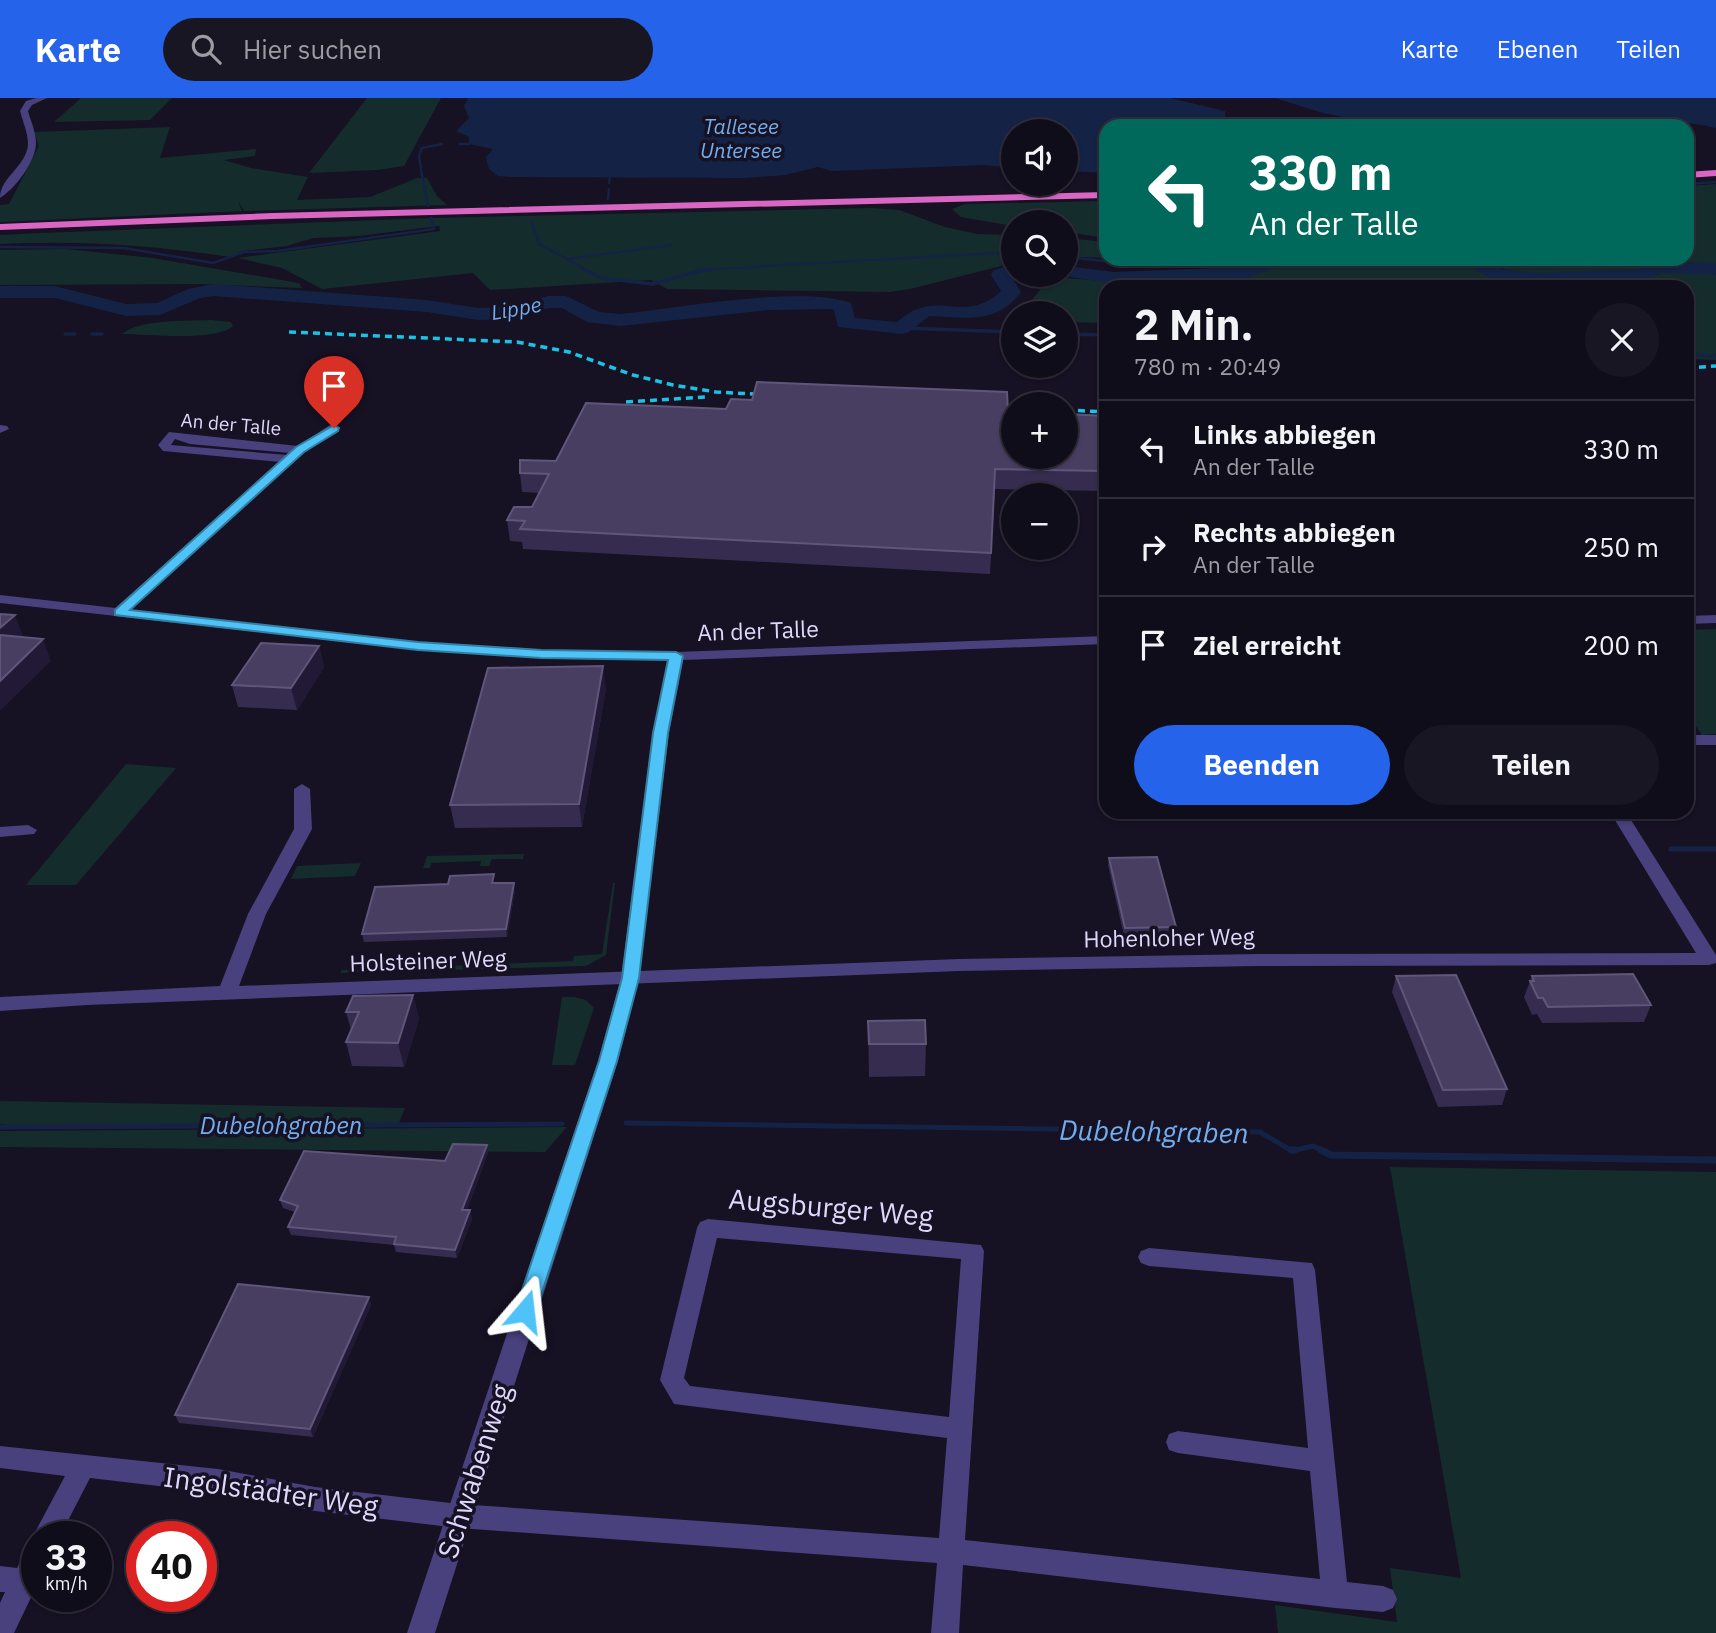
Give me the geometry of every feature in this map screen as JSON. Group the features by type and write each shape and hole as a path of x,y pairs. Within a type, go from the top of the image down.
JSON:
{"highway":[{"path":"1694,175 1716,173"},
{"path":"0,227 320,214 1099,195"}],"street":[{"path":"0,195 20,171 33,143 24,111 29,103 43,98"},
{"name":"An der Talle","path":"119,612 295,454 334,428"},
{"name":"An der Talle","path":"170,438 164,445 167,448 295,454"},
{"name":"An der Talle","path":"0,599 432,647 541,654 676,656 1099,640"},
{"path":"1694,620 1716,619"},
{"name":"Schwabenweg","path":"421,1633 608,1061 630,978 661,733 676,656"},
{"path":"1694,740 1716,740"},
{"path":"227,993 257,914 303,829 302,789"},
{"name":"Hohenloher Weg","path":"1622,819 1712,959"},
{"path":"0,832 28,830"},
{"name":"Hohenloher Weg","path":"630,978 959,965 1279,960 1712,959"},
{"name":"Holsteiner Weg","path":"0,1004 630,978"},
{"name":"Augsburger Weg","path":"945,1633 960,1429 972,1251 708,1228 672,1380 683,1395 960,1429"},
{"path":"1149,1257 1304,1270 1335,1595"},
{"path":"1178,1442 1321,1461"},
{"name":"Ingolstädter Weg","path":"0,1457 218,1481 315,1499 459,1516"},
{"path":"54,1521 83,1466"},
{"path":"459,1516 951,1551 1383,1599"},
{"path":"0,1633 18,1598 11,1580"}],"green space":[{"path":"81,98 172,98 150,120 54,122"},
{"path":"367,98 441,98 404,166 309,173"},
{"path":"170,127 160,158 256,149 255,156 224,160 251,168 308,177 297,200 370,197 417,178 427,178 437,196 447,205 244,211 238,201 242,211 0,222 0,205 9,204 39,146 34,132"},
{"path":"1716,184 1716,266 1694,266 1694,186"},
{"path":"1099,201 1099,237 1078,234 1078,210 1001,210 1001,224 961,217 952,209 965,204"},
{"path":"871,208 899,210 945,227 977,234 1001,235 1001,266 889,292 667,289 651,280 490,290 473,273 322,289 282,268 238,258 440,231 439,226 359,236 313,238 287,246 242,251 230,257 115,244 0,244 0,235 433,218"},
{"path":"1078,239 1099,241 1099,258 1078,257"},
{"path":"66,249 153,258 299,283 302,288 199,284 0,285 0,250"},
{"path":"1286,266 1479,266 1499,275 1549,280 1179,280 1220,273 1246,274"},
{"path":"1494,266 1653,266 1646,271 1525,275"},
{"path":"1668,271 1716,271 1716,360 1694,359 1694,280 1568,280 1656,275"},
{"path":"1078,279 1099,280 1099,323 1078,322 1078,301 1031,301 1042,287 1078,287"},
{"path":"211,320 231,322 233,326 224,331 197,336 122,334 152,323"},
{"path":"1716,629 1716,734 1702,735 1694,723 1694,630"},
{"path":"126,764 176,768 76,885 26,885"},
{"path":"524,854 523,859 492,859 489,866 480,866 481,861 431,863 430,868 423,868 427,856"},
{"path":"361,863 355,876 291,879 297,866"},
{"path":"613,883 606,955 586,966 341,973 341,970 573,961 574,956 602,954"},
{"path":"562,997 586,1000 594,1008 575,1065 552,1065"},
{"path":"0,1101 405,1108 399,1123 8,1125 0,1124"},
{"path":"567,1127 545,1152 0,1147 0,1131"},
{"path":"1390,1167 1716,1172 1716,1633 1278,1633 1275,1605 1397,1622 1390,1568 1461,1578"}],"water":[{"name":"Tallesee Untersee","path":"468,98 1170,98 1225,111 1226,119 1099,119 1099,173 1078,172 1078,119 1001,119 1001,167 984,165 832,171 818,167 785,175 746,178 498,176 489,169 486,157 493,149 469,144 469,137 456,131 469,118 464,106"},
{"path":"1275,98 1716,98 1716,128 1694,124 1694,119 1353,119"}],"building":[{"path":"757,382 1007,392 1001,392 1001,469 1078,469 1078,415 1099,416 1099,471 995,469 991,553 520,529 525,521 507,520 514,507 532,507 549,474 520,473 520,460 556,461 586,403 726,409 731,399 752,400"},
{"path":"0,614 15,615 0,628"},
{"path":"0,635 43,639 0,681"},
{"path":"261,643 319,646 291,688 232,685"},
{"path":"603,666 579,804 450,805 488,668"},
{"path":"1157,857 1176,927 1125,928 1109,858"},
{"path":"494,874 492,883 514,883 506,929 362,934 375,887 448,884 450,876"},
{"path":"1633,974 1651,1005 1548,1007 1543,998 1538,998 1530,981 1534,981 1532,976"},
{"path":"1456,975 1507,1089 1443,1090 1396,976"},
{"path":"413,995 398,1043 346,1042 359,1012 346,1012 353,996"},
{"path":"925,1020 926,1044 869,1044 868,1021"},
{"path":"453,1144 487,1145 462,1210 470,1210 455,1250 394,1244 396,1237 288,1227 298,1206 280,1200 304,1151 445,1161"},
{"path":"238,1284 369,1297 310,1429 175,1415"}],"waterway":[{"path":"421,168 419,156 422,148 442,144"},
{"path":"459,144 469,144"},
{"path":"421,170 428,206"},
{"path":"609,183 610,177"},
{"path":"1694,184 1716,182"},
{"path":"608,199 609,189"},
{"path":"0,247 124,248 213,263 244,252 277,251 434,229 431,218"},
{"path":"531,221 539,244 587,270"},
{"path":"568,259 672,245"},
{"path":"706,269 1001,253"},
{"path":"1078,258 1099,260"},
{"name":"Lippe","path":"1078,274 1114,278 1245,272 1259,266"},
{"name":"Lippe","path":"1483,266 1494,273 1525,278 1639,275 1659,267 1716,269"},
{"path":"584,269 601,278 652,284 706,269"},
{"path":"697,270 706,269"},
{"name":"Lippe","path":"0,292 55,292 126,310 160,309 195,293 214,290 427,306 478,314 508,313 548,302 566,302 594,318 621,320 768,304 833,303 844,307 845,323 902,328 927,310 968,313 992,307 1011,292 1010,287"},
{"path":"902,328 1001,332"},
{"path":"65,334 75,334"},
{"path":"92,334 102,334"},
{"path":"1078,334 1099,335"},
{"path":"1694,355 1716,356"},
{"path":"1671,849 1716,849"},
{"name":"Dubelohgraben","path":"626,1123 1260,1132 1292,1151 1313,1146 1331,1155 1716,1160"},
{"name":"Dubelohgraben","path":"0,1127 562,1124"}],"railway":[{"path":"289,332 517,342 569,352 633,375 673,385 716,392 772,395"},
{"path":"1694,368 1716,366"},
{"path":"626,402 706,397"},
{"path":"989,403 1001,403"},
{"path":"1078,411 1099,412"}],"route":[{"path":"334,428 300,450 119,612 418,646 541,654 676,656 661,733 630,978 608,1061 525,1311"}]}
